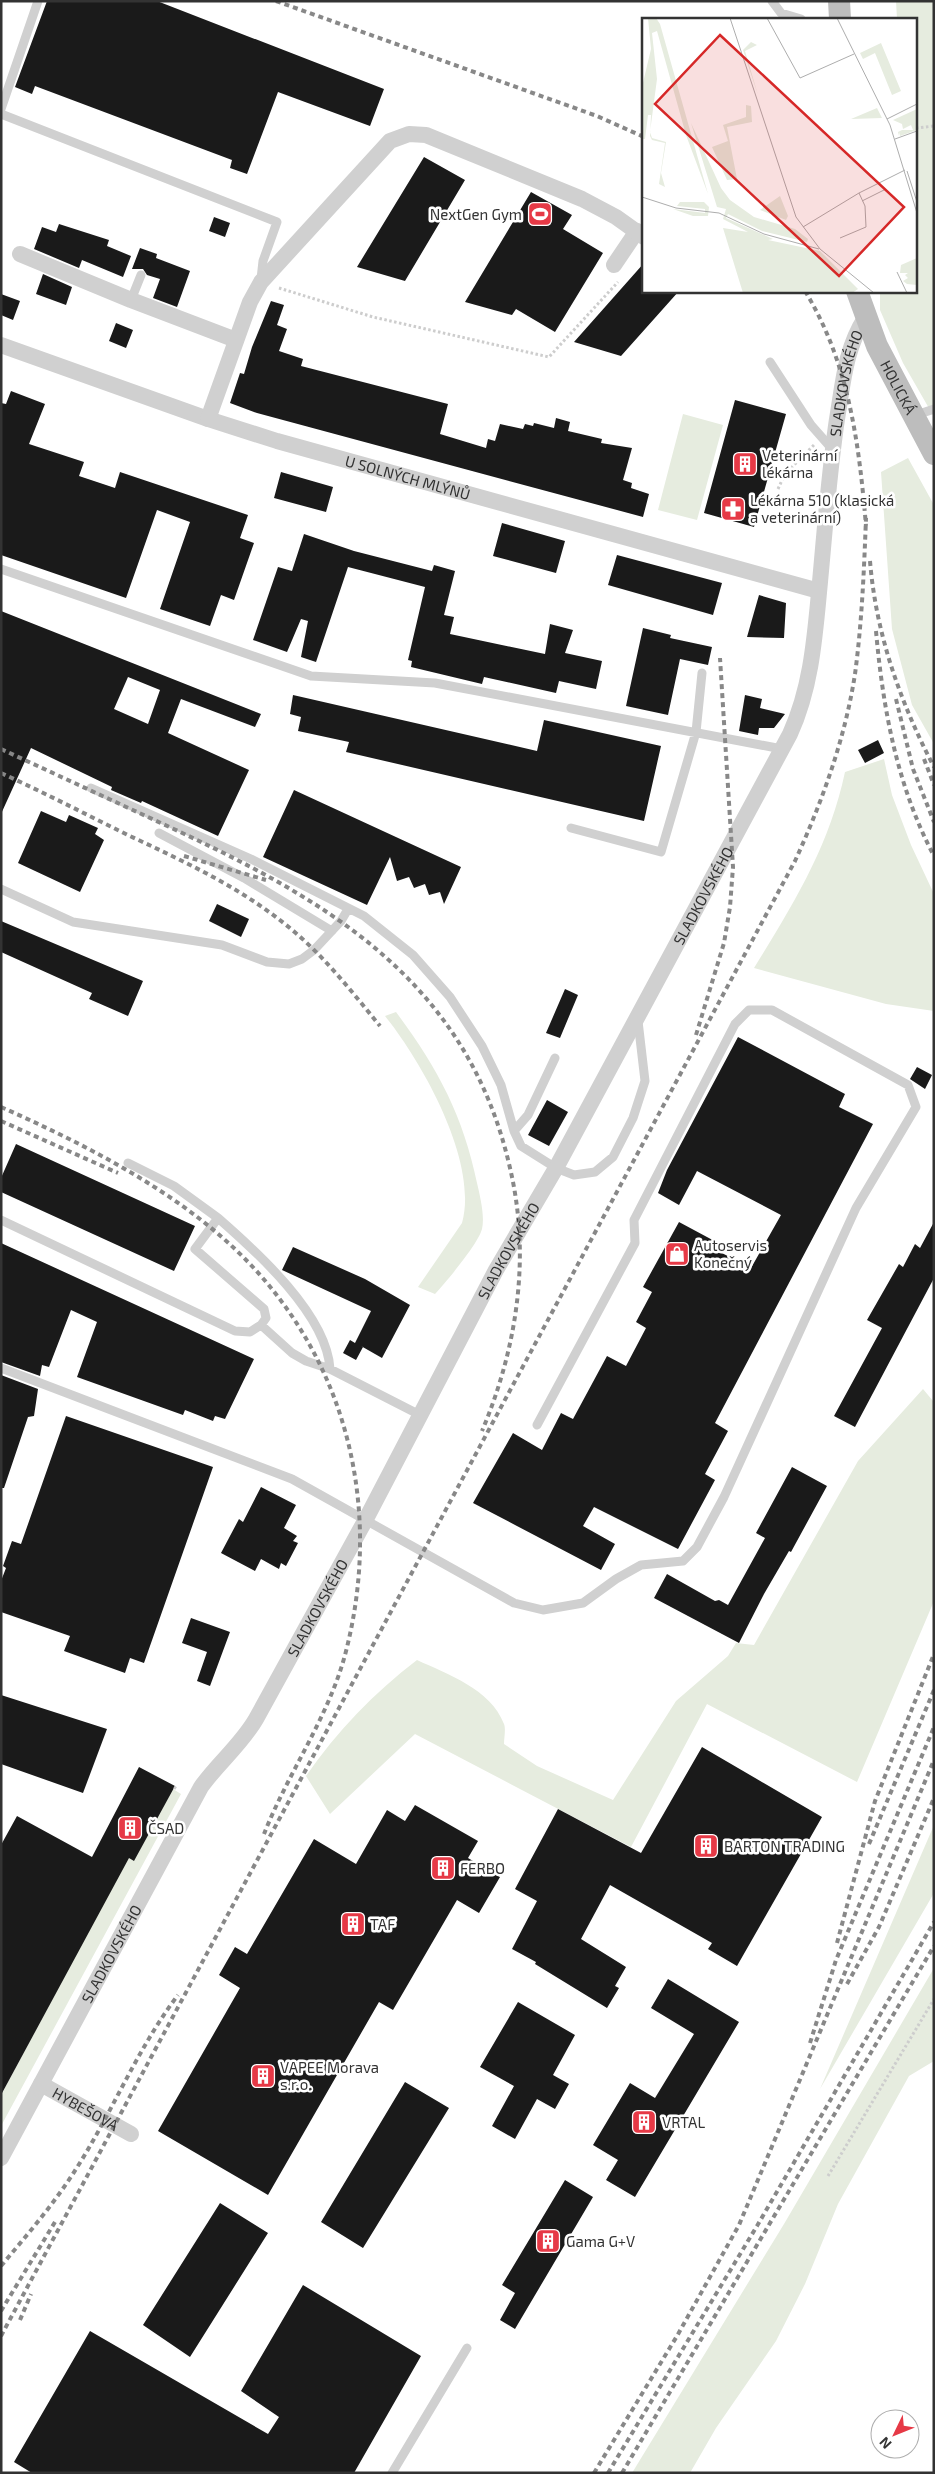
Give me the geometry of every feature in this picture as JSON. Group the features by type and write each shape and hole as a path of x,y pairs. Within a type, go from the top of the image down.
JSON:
{"street":[{"path":"839,1 840,18"},
{"path":"208,419 257,288 384,147 397,137 415,133 438,140 556,187 602,209 640,234 619,270"},
{"path":"20,254 130,300 236,340"},
{"name":"SLADKOVSKÉHO","path":"1,2158 201,1787 227,1754 246,1737 366,1519 496,1270 556,1168 782,749 802,708 812,654 832,450 848,353 865,318 857,292"},
{"name":"HOLICKÁ","path":"865,318 923,413 934,454"},
{"name":"U SOLNÝCH MLÝNŮ","path":"1,345 208,419 277,441 819,591"},
{"name":"HYBEŠOVA","path":"41,2084 131,2134"}],"lane":[{"path":"1,109 38,1"},
{"path":"772,1 781,13 798,18"},
{"path":"1,114 277,222 257,288"},
{"path":"130,300 140,275"},
{"path":"770,362 821,437 832,450"},
{"path":"1,569 312,676 434,683 782,749"},
{"path":"572,828 662,852 696,732 702,673"},
{"path":"90,788 251,859 364,916 413,955 450,997 482,1046 501,1085 514,1131 521,1146 556,1168 574,1175 595,1172 613,1157 633,1118 645,1080 637,1017"},
{"path":"159,832 244,878 332,931"},
{"path":"1,890 74,922 222,945 267,962 288,964 302,960 332,931 348,909"},
{"path":"1,1368 292,1479 514,1603 543,1610 583,1603 616,1579 641,1566 683,1561 697,1546 724,1497 856,1208 916,1107 908,1085 772,1010 749,1010 735,1024 634,1220 635,1243 537,1425"},
{"path":"514,1131 528,1115 556,1058"},
{"path":"128,1163 174,1186 218,1218 268,1264 300,1303 325,1344 330,1369"},
{"path":"1,1220 235,1331 250,1332 260,1325 266,1314 259,1302 195,1249 218,1218"},
{"path":"260,1325 292,1353 306,1361 330,1369 420,1415"},
{"path":"392,2473 467,2348"}],"path":[{"path":"918,128 934,126"},
{"path":"257,288 265,297 272,285 317,301 373,316 549,357 619,270"},
{"path":"778,490 785,474 821,437"},
{"path":"828,2176 934,1999"}],"shaded area":[{"path":"896,1 934,1 934,417 903,363 880,310 880,292 918,292 918,18 897,18"},
{"path":"683,414 723,425 697,520 658,510"},
{"path":"908,458 934,505 934,744 912,705 892,629 881,472"},
{"path":"884,759 892,795 911,845 934,894 934,1011 886,1004 754,968 809,874 830,825 845,772"},
{"path":"396,1012 424,1052 447,1093 464,1135 482,1206 483,1224 475,1244 435,1294 418,1287 462,1223 465,1198 462,1171 455,1143 444,1114 415,1059 385,1016"},
{"path":"923,1389 933,1401 934,1601 857,1782 707,1704 631,1847 415,1734 330,1814 306,1776 343,1728 371,1699 417,1660 467,1684 489,1701 498,1712 504,1724 504,1744 537,1766 613,1800 676,1701 728,1656 736,1643 754,1645 858,1461"},
{"path":"173,1789 181,1794 1,2126 1,2095 128,1857 134,1860"},
{"path":"934,1825 934,1893 820,2089"},
{"path":"934,1968 934,2061 909,2076 838,2204 805,2284 776,2341 716,2428 690,2473 632,2473 784,2224"}],"building":[{"path":"47,1 157,1 384,89 370,126 278,92 247,174 230,168 232,160 35,86 32,94 15,87"},
{"path":"424,157 465,180 405,281 357,267"},
{"path":"531,192 572,215 563,229 603,253 555,332 516,309 512,315 465,302"},
{"path":"214,217 230,223 225,237 209,231"},
{"path":"59,224 109,240 107,246 131,256 123,277 82,260 79,268 34,249 42,227 56,232"},
{"path":"140,248 157,254 156,258 190,271 177,307 153,298 160,279 147,275 143,269 132,269"},
{"path":"642,265 642,292 678,292 621,356 574,342"},
{"path":"43,274 72,287 66,305 36,294"},
{"path":"1,294 20,301 13,320 1,315"},
{"path":"271,301 284,305 277,325 287,329 279,351 303,359 301,366 448,404 440,434 486,448 488,439 495,441 500,424 523,429 525,424 533,426 534,423 554,428 556,418 570,422 568,431 602,439 601,443 632,448 623,480 632,483 631,488 649,494 643,517 257,413 230,403 240,373 244,374 252,347"},
{"path":"116,323 133,330 126,348 109,341"},
{"path":"11,391 45,404 29,444 84,462 79,476 115,488 120,472 248,515 240,538 254,543 234,600 221,595 210,626 160,609 190,522 157,510 126,598 1,555 1,403 6,404"},
{"name":"Veterinární lékárna","path":"735,400 786,414 754,527 704,513"},
{"path":"281,472 333,487 326,512 274,498"},
{"path":"502,523 565,541 556,573 493,556"},
{"path":"304,534 354,551 432,571 434,565 455,571 444,615 454,617 450,634 545,654 550,624 573,630 565,653 602,661 596,689 559,681 556,693 484,677 482,684 411,667 412,661 408,660 425,587 348,567 316,662 301,657 308,621 301,619 287,652 253,640 278,567 292,571"},
{"path":"617,555 722,583 713,615 608,585"},
{"path":"759,595 786,603 784,638 747,637"},
{"path":"1,611 261,714 255,727 181,699 168,733 249,770 218,836 142,801 141,803 111,790 112,787 31,748 1,814","holes":["128,677 160,690 148,724 114,709"]},
{"path":"643,628 671,635 670,638 712,647 708,665 680,659 668,715 626,706"},
{"path":"293,695 537,751 544,720 661,746 644,821 346,752 349,742 298,731 301,717 290,714"},
{"path":"745,695 762,699 760,708 785,714 774,728 759,728 758,735 739,731"},
{"path":"878,740 884,753 865,763 858,750"},
{"path":"294,790 461,867 444,904 440,892 429,895 425,884 414,888 409,877 397,881 390,857 367,905 263,857"},
{"path":"41,811 66,822 69,815 98,828 95,834 104,840 80,892 18,863"},
{"path":"217,904 249,919 241,937 209,921"},
{"path":"1,921 143,981 128,1016 89,999 92,993 1,952"},
{"path":"565,989 578,995 560,1038 546,1033"},
{"path":"738,1037 845,1094 839,1107 873,1124 715,1423 728,1431 705,1474 715,1480 678,1549 594,1507 583,1526 615,1544 601,1570 473,1503 513,1433 542,1450 561,1413 573,1419 607,1356 626,1366 646,1328 636,1322 652,1292 643,1287 679,1222 720,1244 716,1250 751,1268 781,1215 697,1171 679,1205 658,1193 667,1170"},
{"path":"917,1067 932,1075 925,1089 910,1079"},
{"path":"547,1100 568,1112 549,1146 528,1135"},
{"path":"16,1144 195,1226 174,1271 1,1192 1,1178"},
{"path":"934,1222 934,1278 855,1427 834,1416 882,1328 867,1320 899,1264 903,1267 915,1244 920,1248"},
{"path":"1,1243 254,1359 225,1419 215,1416 213,1421 185,1410 183,1415 77,1377 97,1322 71,1310 49,1367 42,1365 40,1376 1,1362"},
{"path":"293,1247 365,1279 410,1305 382,1358 363,1347 356,1360 343,1353 350,1340 355,1343 371,1311 282,1270"},
{"path":"1,1375 38,1389 34,1416 28,1417 4,1488 1,1488"},
{"path":"66,1416 213,1467 144,1663 130,1658 125,1673 64,1651 70,1636 1,1612 1,1581 6,1568 3,1566 12,1541 21,1544"},
{"path":"792,1467 827,1486 791,1552 789,1551 764,1594 739,1643 654,1598 667,1574 715,1601 719,1600 728,1605 765,1538 756,1533"},
{"path":"261,1487 296,1505 284,1528 297,1536 293,1541 298,1543 286,1566 281,1563 279,1569 261,1559 255,1571 221,1553 239,1519 243,1522"},
{"path":"191,1618 230,1632 210,1686 197,1681 207,1652 182,1643"},
{"path":"1,1695 107,1729 83,1793 1,1764"},
{"path":"702,1747 822,1817 737,1966 708,1949 712,1943 610,1885 581,1939 626,1967 615,1986 619,1988 607,2008 535,1964 536,1962 512,1949 537,1901 515,1889 558,1809 641,1853"},
{"path":"139,1767 175,1786 134,1861 129,1858 1,2095 1,1845 17,1816 92,1857"},
{"path":"415,1805 478,1841 468,1858 500,1877 479,1913 457,1900 393,2010 379,2002 268,2195 158,2131 240,1988 219,1975 235,1947 247,1954 314,1839 356,1864 387,1810 405,1821"},
{"name":"VRTAL","path":"668,1979 739,2022 635,2197 606,2180 618,2160 593,2145 630,2083 655,2098 694,2034 651,2008"},
{"path":"518,2002 575,2035 553,2075 569,2084 555,2109 537,2099 515,2139 492,2126 514,2086 480,2067"},
{"name":"VAPEE Morava s.r.o.","path":"405,2082 449,2108 363,2248 321,2222"},
{"name":"Gama G+V","path":"565,2180 593,2197 515,2329 500,2320 515,2293 502,2285"},
{"path":"220,2203 268,2233 190,2357 143,2325"},
{"path":"303,2285 421,2356 354,2473 32,2473 14,2462 90,2331 268,2434 279,2417 241,2391"}],"railway":[{"path":"276,1 597,116 642,136"},
{"path":"806,292 820,318 842,375 860,464 866,526"},
{"path":"1,2336 795,861 831,770 851,698 859,635 866,518"},
{"path":"870,561 878,615 891,667 900,693 934,767"},
{"path":"876,631 888,718 901,775 910,802 934,856"},
{"path":"696,1035 724,943 730,907 733,867 720,658"},
{"path":"896,699 913,769 934,822"},
{"path":"1,749 223,853 280,883 333,916 381,953 424,996 460,1045 489,1102 510,1168 516,1201 519,1235 520,1268 512,1335 494,1400 482,1431"},
{"path":"924,759 934,785"},
{"path":"1,773 193,866 253,901 291,929 315,951 338,975 380,1026"},
{"path":"184,856 266,880"},
{"path":"1,1107 63,1136 124,1169 154,1187 211,1228 236,1250 274,1292 305,1337 330,1386 347,1437 357,1490 360,1545 356,1600 345,1655 329,1701 284,1789 264,1834"},
{"path":"1,1121 118,1173"},
{"path":"837,1943 875,1801 934,1654"},
{"path":"869,1844 934,1690"},
{"path":"810,2043 836,1960 934,1727"},
{"path":"594,2473 677,2336 739,2225 934,1760"},
{"path":"847,1984 879,1927 934,1798"},
{"path":"608,2473 757,2226 934,1922"},
{"path":"622,2473 934,1946"},
{"path":"1,2266 68,2182 89,2148 137,2059 178,1995"},
{"path":"1,2311 55,2222"},
{"path":"20,2320 31,2294"}],"place":[{"name":"NextGen Gym","path":"540,214"},
{"name":"Veterinární lékárna","path":"745,464"},
{"name":"Lékárna 510 (klasická a veterinární)","path":"733,509"},
{"name":"Autoservis Konečný","path":"677,1254"},
{"name":"ČSAD","path":"130,1828"},
{"name":"BARTON TRADING","path":"706,1846"},
{"name":"FERBO","path":"443,1868"},
{"name":"TAF","path":"353,1924"},
{"name":"VAPEE Morava s.r.o.","path":"263,2076"},
{"name":"VRTAL","path":"644,2122"},
{"name":"Gama G+V","path":"548,2241"}]}
